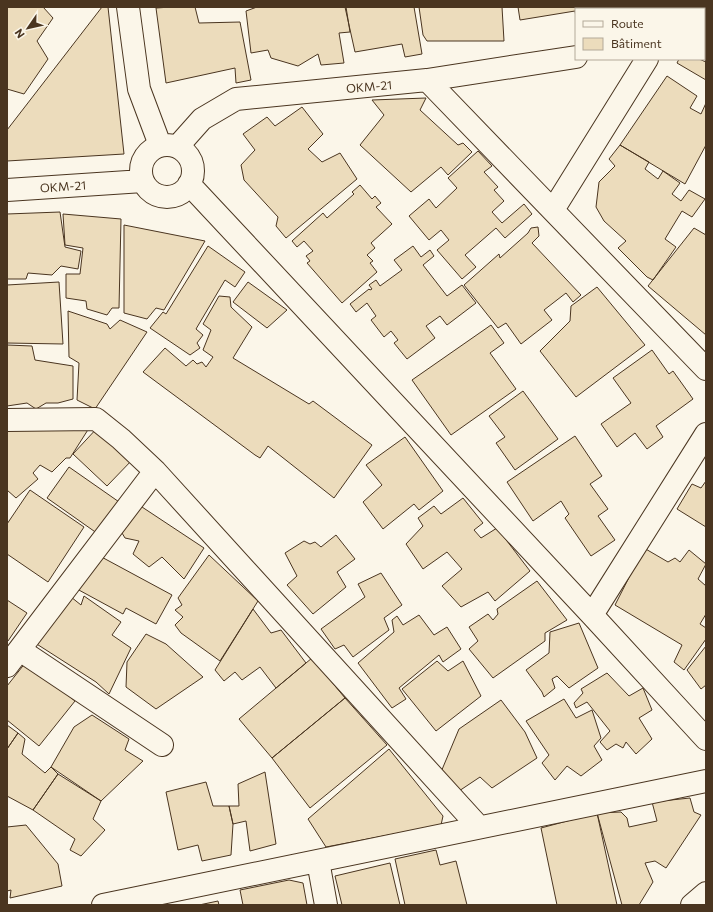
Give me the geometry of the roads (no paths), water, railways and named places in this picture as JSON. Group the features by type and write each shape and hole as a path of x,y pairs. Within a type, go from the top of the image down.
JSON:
{"street":[{"path":"128,7 140,89 169,146"},
{"name":"OKM-21","path":"169,146 202,119 236,99 427,80 575,57"},
{"path":"552,210 646,60"},
{"path":"427,80 706,369"},
{"path":"169,146 185,152 191,160 193,168 190,184 184,191 169,197 153,193 147,188 140,172 141,163 148,152 152,149 169,146"},
{"name":"OKM-21","path":"7,190 143,181"},
{"path":"190,184 706,739"},
{"path":"7,420 96,420 121,439 155,471 479,827"},
{"path":"592,615 706,434"},
{"path":"155,471 13,658 162,745"},
{"path":"103,905 706,780"},
{"path":"318,861 326,905"},
{"path":"692,905 706,893"}]}
